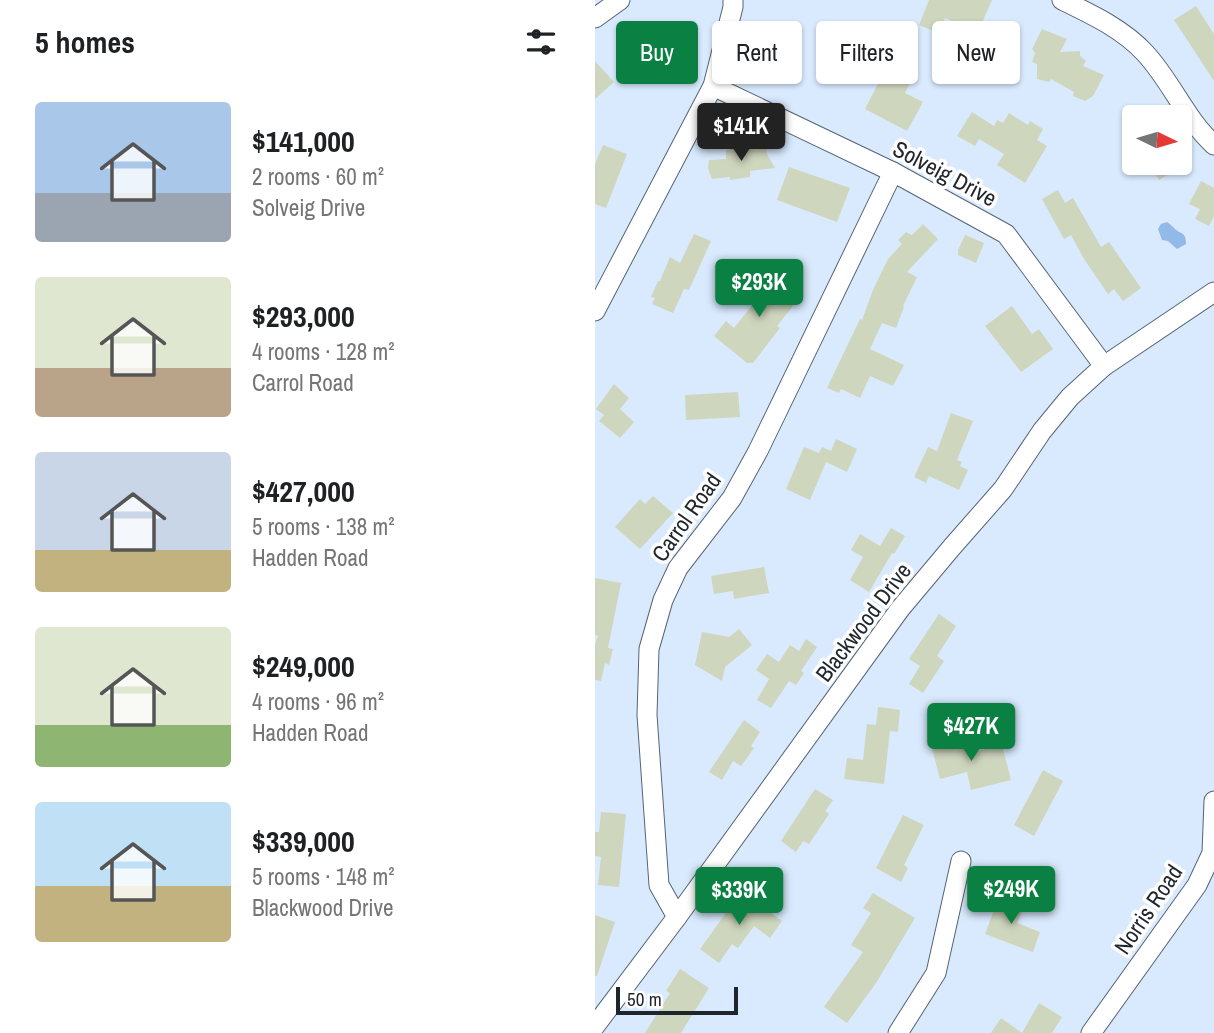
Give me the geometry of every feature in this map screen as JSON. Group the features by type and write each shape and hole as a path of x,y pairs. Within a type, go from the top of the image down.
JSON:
{"street":[{"path":"595,18 620,0"},
{"path":"595,311 713,86 733,0"},
{"path":"1062,0 1121,33 1145,53 1190,119 1214,145"},
{"name":"Solveig Drive","path":"713,86 894,172 1006,234 1104,366"},
{"name":"Carrol Road","path":"677,917 659,885 647,715 649,649 663,600 678,568 732,498 758,451 894,172"},
{"name":"Blackwood Drive","path":"595,1026 900,610 1003,489 1042,430 1070,397 1104,366 1214,292"},
{"name":"Norris Road","path":"1091,1033 1197,885 1212,853 1214,801"},
{"path":"898,1033 936,973 961,861"}],"water":[{"path":"1167,222 1184,235 1186,244 1177,249 1168,241 1162,240 1158,229 1161,224"}],"building":[{"path":"929,0 992,0 983,21 952,21 945,18 944,21 932,21 932,30 919,25"},
{"path":"1196,6 1214,34 1214,81 1174,20"},
{"path":"1042,29 1067,39 1060,52 1080,51 1080,56 1086,61 1083,66 1104,75 1093,96 1085,101 1073,96 1074,92 1051,79 1049,82 1037,79 1037,64 1032,62 1035,53 1032,49"},
{"path":"595,61 614,82 595,99"},
{"path":"878,84 910,84 905,93 923,102 907,131 865,109"},
{"path":"972,112 994,126 997,120 1003,123 1009,113 1028,125 1030,121 1043,129 1037,140 1047,146 1025,183 997,165 1004,154 979,139 975,146 957,136"},
{"path":"766,144 767,154 775,168 750,171 750,177 712,179 708,168 709,160 726,159 726,150"},
{"path":"603,145 627,154 606,208 595,204 595,164"},
{"path":"789,167 850,188 837,222 777,200"},
{"path":"1201,181 1214,188 1214,216 1209,226 1195,219 1200,209 1189,204"},
{"path":"1058,190 1065,203 1073,198 1101,247 1109,242 1141,288 1123,301 1114,289 1108,294 1071,235 1064,239 1042,199"},
{"path":"923,224 938,239 907,272 917,277 896,328 882,323 870,349 904,365 893,386 870,376 860,398 841,389 839,393 827,388 860,319 862,320 888,259 902,244 898,240 906,232 912,235"},
{"path":"694,234 711,241 689,290 684,289 673,313 652,304 655,298 651,297 670,257 680,263"},
{"path":"965,235 984,243 976,263 958,255"},
{"path":"777,264 794,278 780,295 793,306 753,363 747,363 714,336 726,321 734,328 767,287 762,283"},
{"path":"1012,306 1032,334 1039,329 1053,349 1021,372 985,326"},
{"path":"614,384 629,398 620,409 634,422 620,438 599,421 604,415 596,409"},
{"path":"738,392 740,417 686,420 685,395"},
{"path":"951,413 973,421 957,460 962,462 960,466 968,470 959,490 929,476 926,483 914,477 928,447 937,451"},
{"path":"836,439 857,449 847,472 826,462 810,500 786,489 804,447 819,453 822,447 831,451"},
{"path":"653,496 673,513 640,549 615,527 640,499 645,504"},
{"path":"891,528 905,536 869,592 850,580 863,557 851,550 860,534 880,546"},
{"path":"764,567 769,593 734,599 733,591 714,594 711,576"},
{"path":"595,578 621,583 608,648 613,649 609,665 605,663 601,681 595,680 595,644 598,636 595,635"},
{"path":"939,614 956,626 937,656 944,661 923,693 909,684 920,666 909,659"},
{"path":"739,629 752,645 725,667 722,681 695,665 702,632 729,637"},
{"path":"806,639 817,647 801,671 804,673 796,685 789,681 771,708 757,700 769,679 756,670 767,654 779,662 790,645 799,651"},
{"path":"878,707 900,710 898,732 890,731 884,784 844,779 847,758 863,760 867,724 876,725"},
{"path":"744,720 760,732 751,746 754,748 741,766 733,761 722,780 709,772"},
{"path":"965,737 969,753 1002,745 1011,780 971,790 967,772 940,779 931,745"},
{"path":"1043,770 1063,781 1034,836 1014,825"},
{"path":"815,789 833,800 825,811 829,814 809,844 803,841 796,852 781,841"},
{"path":"601,812 626,814 619,887 598,885 601,857 595,856 595,832 599,832"},
{"path":"903,815 924,825 904,865 908,868 901,882 876,868"},
{"path":"741,892 782,921 770,938 754,926 738,948 732,944 719,963 700,949"},
{"path":"873,893 915,918 876,983 847,1023 824,1007 863,952 851,945 871,913 863,908"},
{"path":"999,897 1024,906 1017,923 1040,932 1033,952 985,934"},
{"path":"595,915 615,922 597,976 595,976"},
{"path":"680,969 709,988 681,1033 645,1033 670,993 666,991"},
{"path":"1039,1003 1062,1017 1052,1033 1022,1033"},
{"path":"1001,1018 1022,1033 991,1033"}]}
